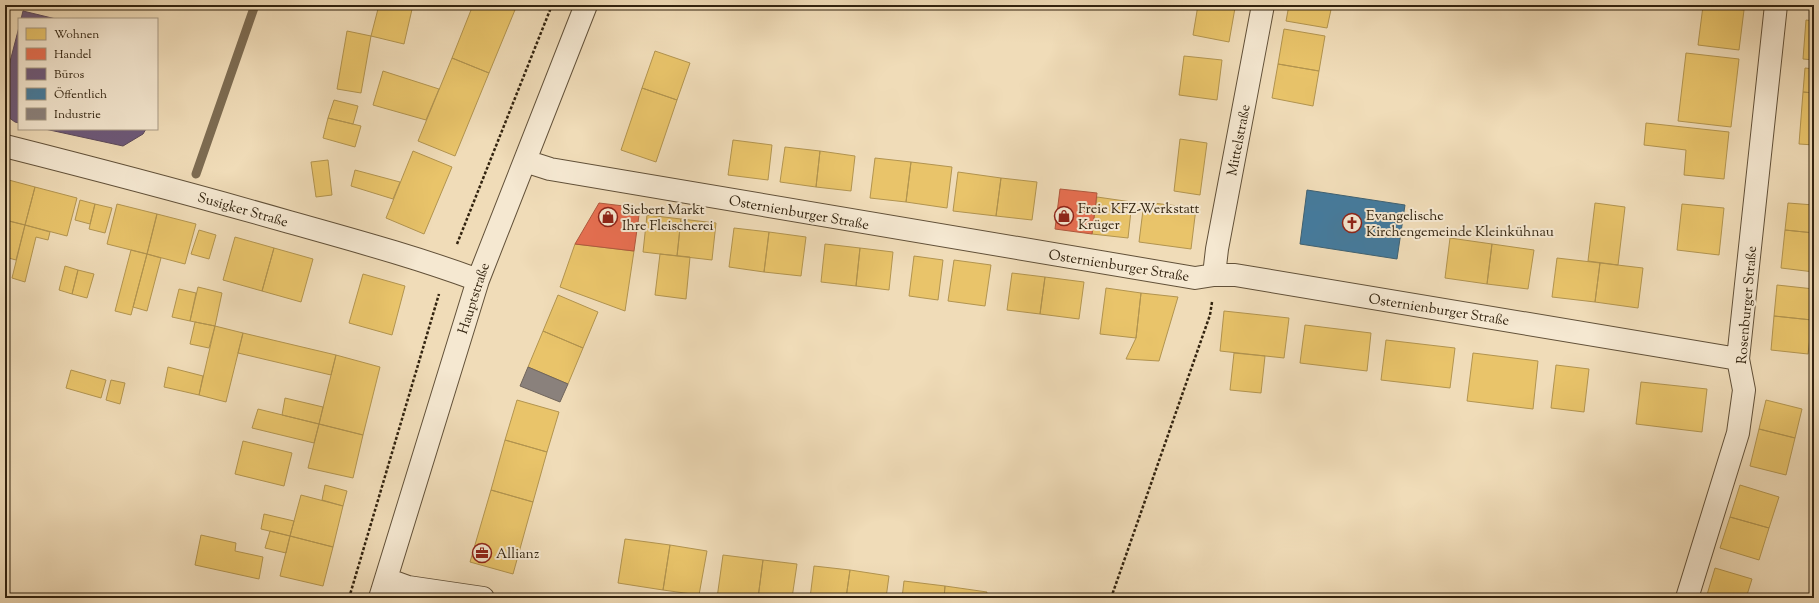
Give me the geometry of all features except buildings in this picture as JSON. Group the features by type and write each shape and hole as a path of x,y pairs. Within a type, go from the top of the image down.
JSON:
{"street":[{"name":"Hauptstraße","path":"383,589 478,280 586,5"},
{"name":"Mittelstraße","path":"1214,275 1218,241 1263,5"},
{"name":"Rosenburger Straße","path":"1687,598 1738,433 1744,390 1738,359 1776,5"},
{"name":"Susigker Straße","path":"5,146 157,185 342,237 440,266 478,280"},
{"name":"Osternienburger Straße","path":"525,161 550,169 1195,278 1214,275 1235,275 1738,359"},
{"path":"383,589 408,587 483,598"}],"path":[{"path":"1111,598 1210,315 1214,275"}],"waterway":[{"path":"196,174 255,5"}],"place":[{"name":"Freie KFZ-Werkstatt Krüger","path":"1064,216"},
{"name":"Siebert Markt Ihre Fleischerei","path":"608,217"},
{"name":"Evangelische Kirchengemeinde Kleinkühnau","path":"1352,223"},
{"name":"Allianz","path":"482,553"}]}
